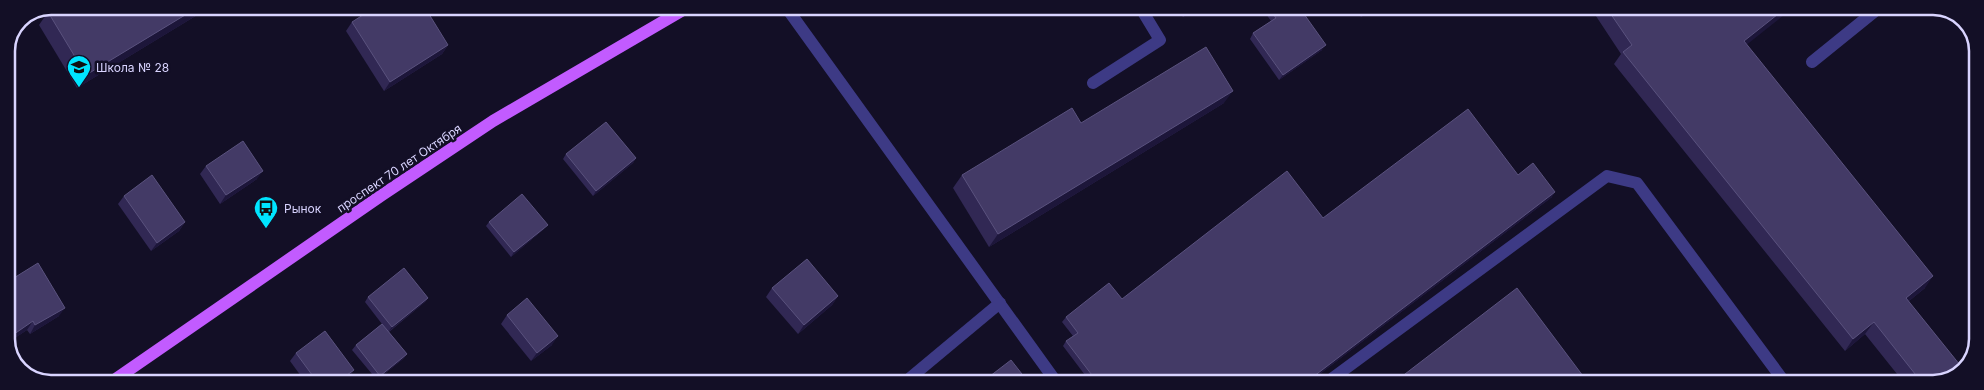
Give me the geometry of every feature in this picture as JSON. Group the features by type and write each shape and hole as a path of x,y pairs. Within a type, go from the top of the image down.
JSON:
{"main road":[{"name":"проспект 70 лет Октября","path":"122,375 382,195 493,121 673,15"}],"street":[{"path":"792,15 1052,375"},
{"path":"1093,83 1160,40 1145,15"},
{"path":"1812,62 1870,15"},
{"path":"1338,375 1607,176 1637,183 1779,375"},
{"path":"914,375 1000,303"}],"building":[{"path":"50,15 185,15 86,75"},
{"path":"363,15 430,15 448,45 390,82 352,22"},
{"path":"1274,15 1305,15 1326,45 1283,75 1253,33 1276,18"},
{"path":"1611,15 1777,15 1744,41 1933,276 1906,298 1959,364 1945,373 1916,375 1874,322 1853,339 1623,52 1632,45"},
{"path":"1206,47 1233,91 998,234 962,175 1072,108 1081,123"},
{"path":"1468,109 1518,175 1533,163 1555,192 1315,375 1092,375 1066,341 1078,333 1066,317 1109,283 1122,299 1287,171 1323,218"},
{"path":"606,122 636,158 596,191 566,154"},
{"path":"243,141 263,171 226,195 206,166"},
{"path":"152,175 185,222 157,243 124,196"},
{"path":"522,194 548,225 514,252 489,222"},
{"path":"807,259 838,296 804,325 772,288"},
{"path":"38,263 65,308 35,325 33,321 15,333 15,277"},
{"path":"404,268 428,298 392,327 368,297"},
{"path":"1517,288 1582,375 1404,375"},
{"path":"527,298 558,336 537,353 507,315"},
{"path":"382,324 407,354 379,375 356,345"},
{"path":"325,331 354,370 347,375 312,375 296,353"},
{"path":"1011,360 1023,375 991,375"}],"place":[{"name":"Школа № 28","path":"79,88"},
{"name":"Рынок","path":"266,229"}]}
